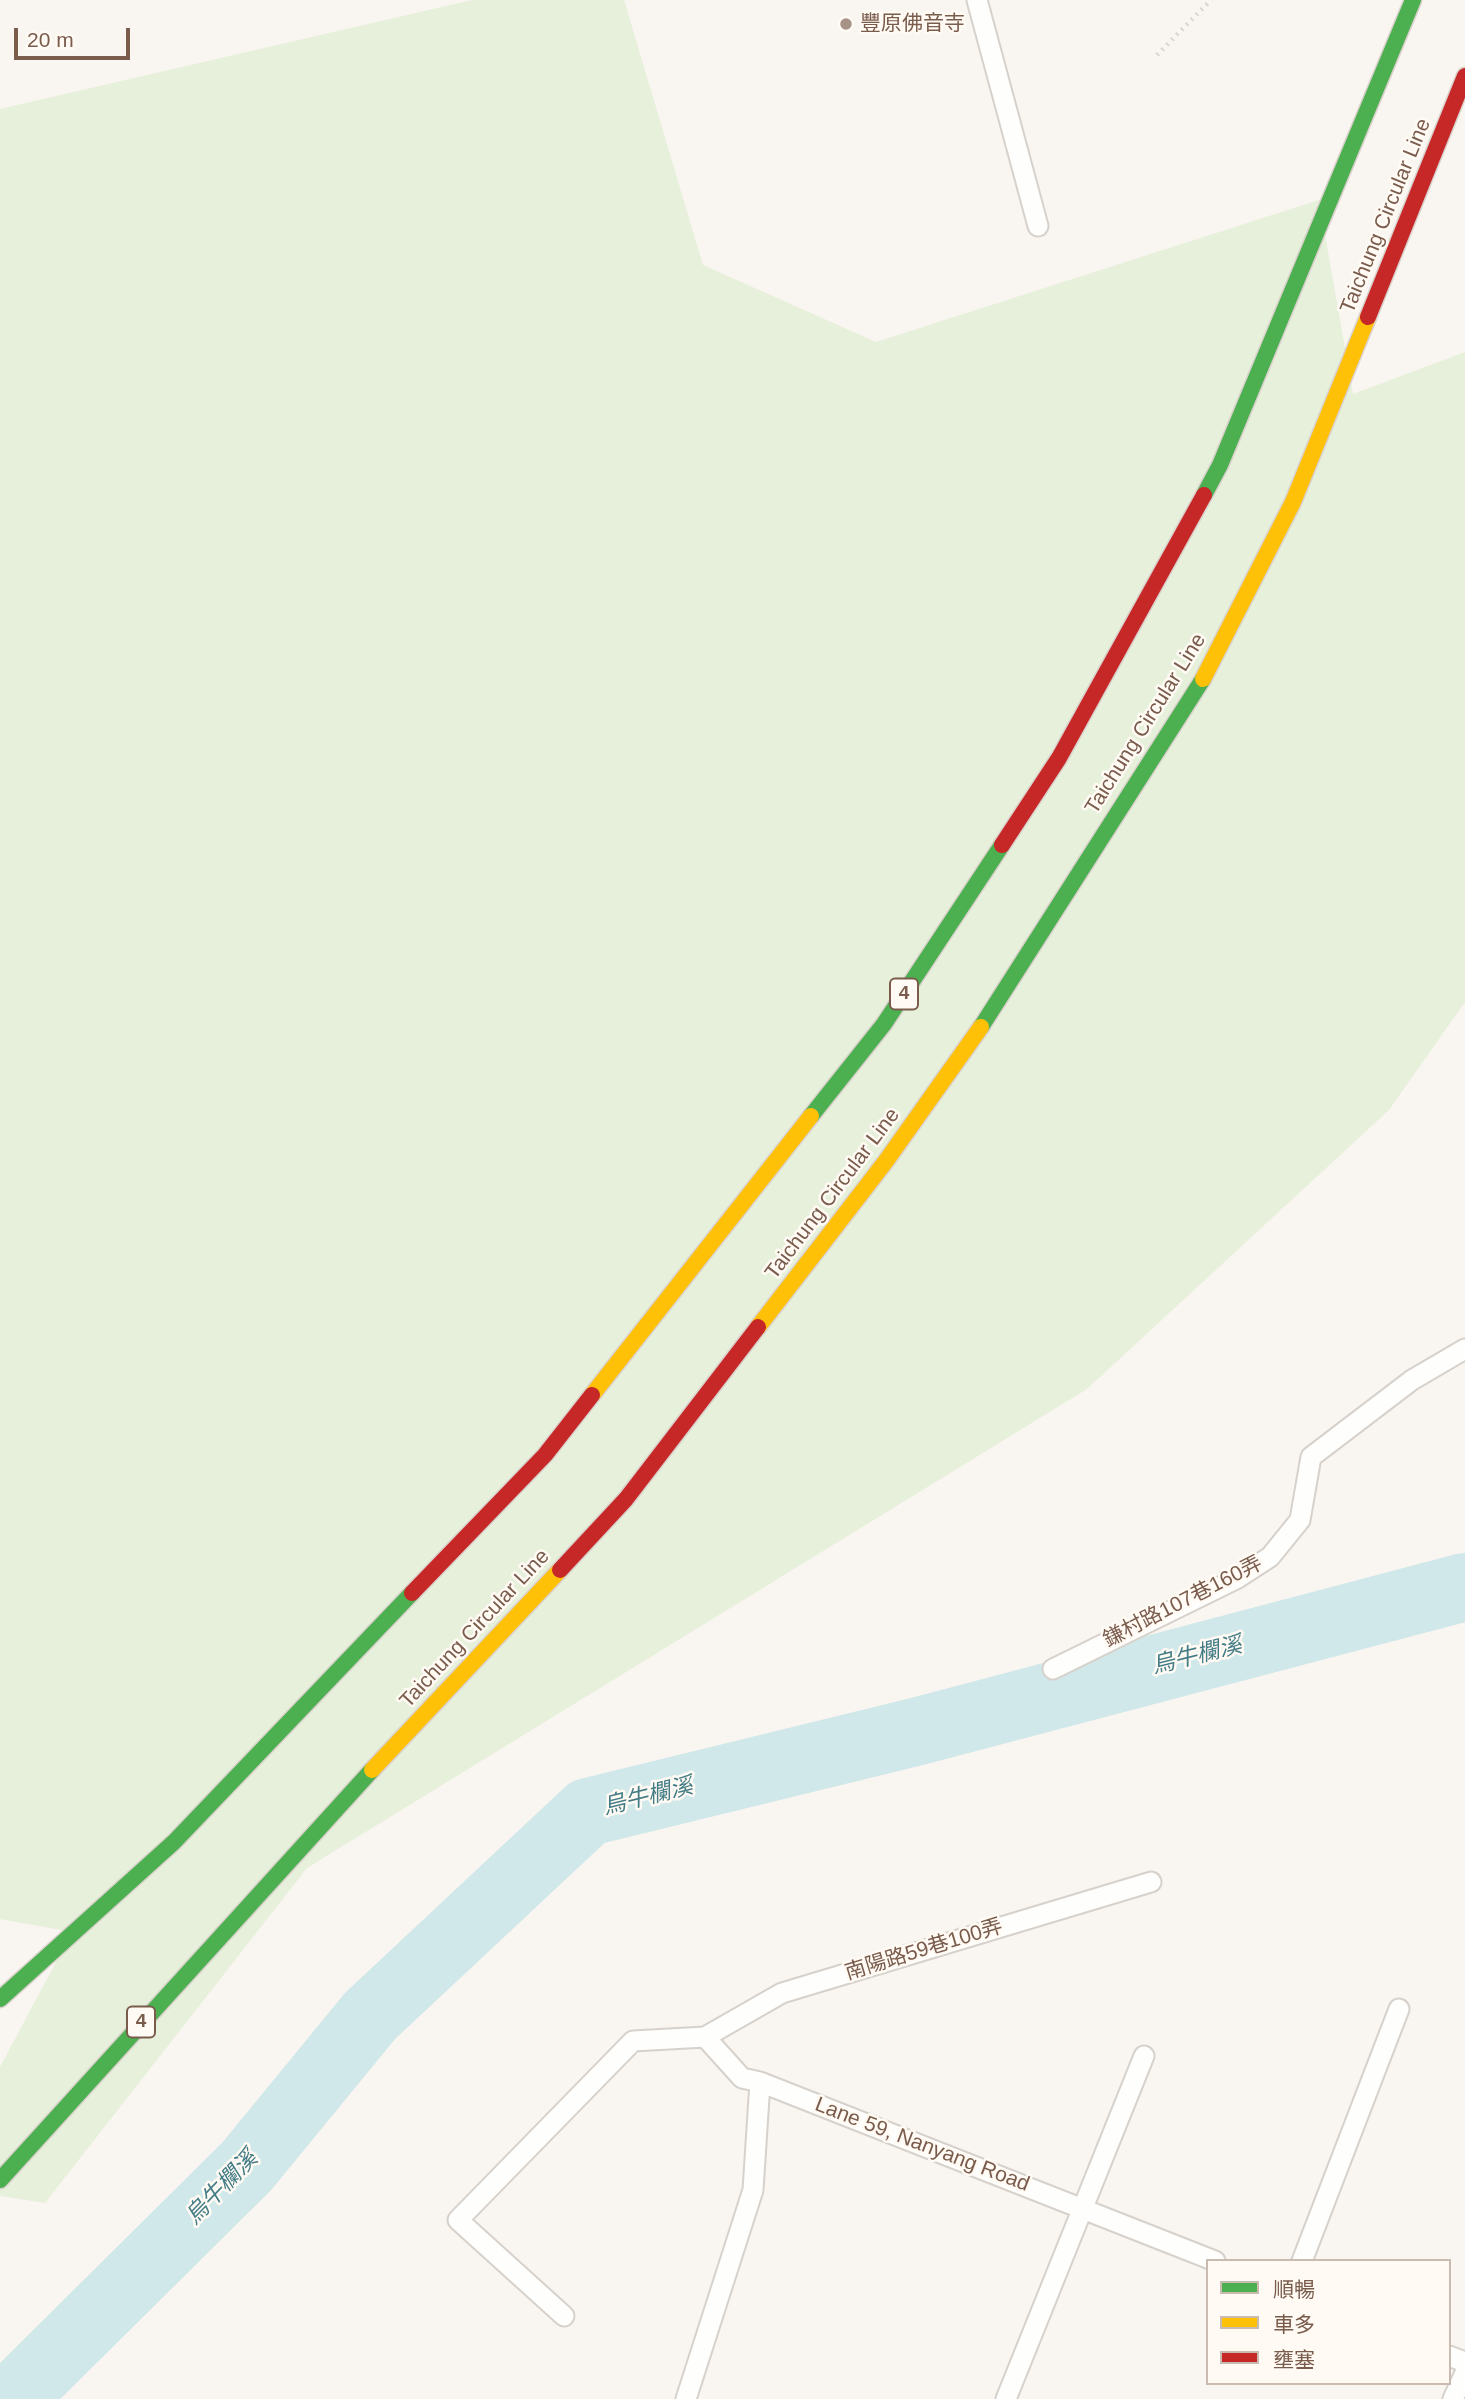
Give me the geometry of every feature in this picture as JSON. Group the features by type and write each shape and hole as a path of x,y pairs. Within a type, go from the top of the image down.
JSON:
{"highway":[{"name":"4","path":"0,1999 174,1842 545,1455 884,1024 1059,758 1220,466 1413,0"},
{"name":"Taichung Circular Line","path":"0,2180 283,1865 626,1499 886,1161 993,1010 1200,685 1287,515 1465,76"}],"lane":[{"path":"977,0 1038,226"},
{"name":"鎌村路107巷160弄","path":"1053,1669 1236,1579 1270,1558 1300,1520 1311,1457 1412,1380 1465,1349"},
{"name":"南陽路59巷100弄","path":"564,2316 458,2220 633,2041 705,2037 782,1993 1151,1882"},
{"path":"1304,2259 1399,2009"},
{"path":"686,2399 753,2190 760,2082 742,2078 705,2037"},
{"path":"1006,2399 1144,2056"},
{"name":"Lane 59, Nanyang Road","path":"760,2082 1210,2259"},
{"path":"1453,2399 1465,2373"}],"path":[{"path":"1157,55 1211,0"}],"green space":[{"path":"472,0 624,0 703,265 876,342 1319,200 1353,394 1465,352 1465,1002 1389,1110 1087,1389 307,1868 45,2203 0,2196 0,2067 72,1932 0,1919 0,109"}],"waterway":[{"name":"烏牛欄溪","path":"12,2399 247,2166 370,2016 588,1812 915,1732 1465,1587"}],"traffic: fast":[{"path":"1204,495 1220,465 1413,0"},
{"path":"981,1027 1203,679"},
{"path":"811,1116 884,1024 1002,845"},
{"path":"0,1999 174,1842 412,1593"},
{"path":"0,2180 372,1770"}],"traffic: slow":[{"path":"1203,679 1293,502 1368,317"},
{"path":"758,1327 886,1161 981,1027"},
{"path":"592,1395 811,1116"},
{"path":"372,1770 560,1570"}],"traffic: jam":[{"path":"1368,317 1465,76"},
{"path":"1002,845 1059,758 1204,495"},
{"path":"560,1570 626,1499 758,1327"},
{"path":"412,1593 545,1455 592,1395"}],"place":[{"name":"豐原佛音寺","path":"846,24"}]}
